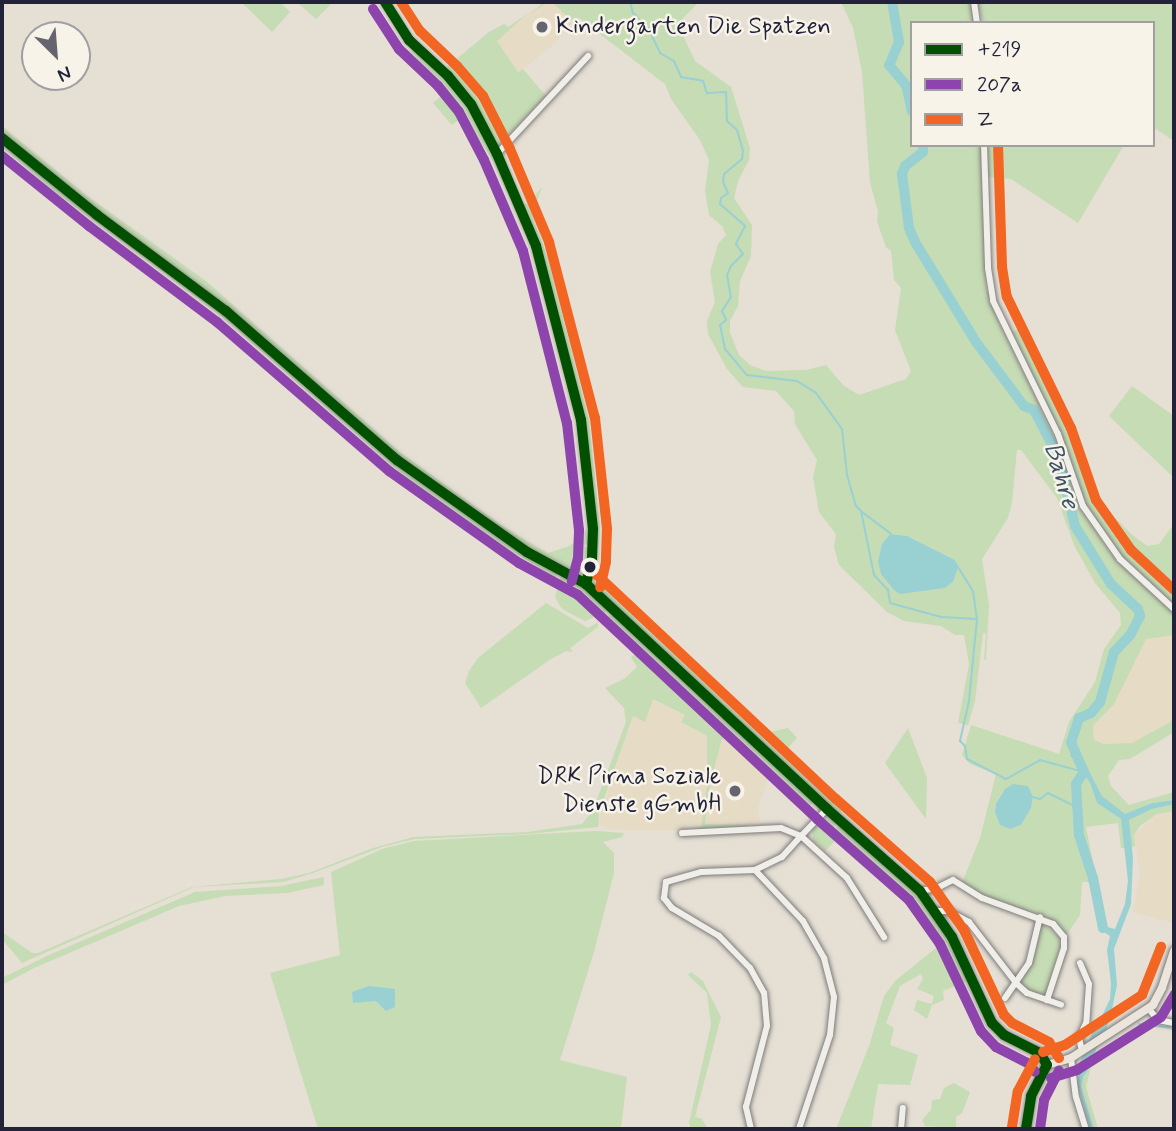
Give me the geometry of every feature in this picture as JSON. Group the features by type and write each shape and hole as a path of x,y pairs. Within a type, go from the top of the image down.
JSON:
{"main road":[{"path":"2,138 97,215 226,311 397,460 527,551 586,584 827,809 920,891 952,937 992,1023 1004,1035 1040,1053 1047,1065"},
{"path":"1027,1129 1031,1096 1047,1065 1071,1058 1149,1009 1162,988 1174,951"}],"street":[{"path":"385,2 409,40 456,84 497,154 542,263 581,420 593,529 592,560 586,584"},
{"path":"974,2 977,21"},
{"path":"497,154 588,56"},
{"path":"984,147 988,268 993,301 1058,434 1083,506 1120,559 1174,609"},
{"path":"751,1129 746,1107 767,1026 764,993 756,975 734,950 704,925 672,908 663,892 666,882 678,876 701,872 755,870 782,857 827,809"},
{"path":"682,833 781,828 802,836 847,878 884,937"},
{"path":"755,870 803,922 824,958 834,997 830,1035 799,1129"},
{"path":"920,891 937,888 953,880 982,898 1040,917 1059,929 1064,942 1046,1000"},
{"path":"936,911 947,911 969,922 1017,984 1027,992 1061,1005"},
{"path":"1005,998 1017,984 1034,951 1040,917"},
{"path":"1080,963 1089,984 1086,1023 1079,1038 1084,1050"},
{"path":"1149,1009 1158,1020 1174,1023"},
{"path":"1071,1058 1076,1097 1086,1129"},
{"path":"901,1129 902,1108"}],"shaded area":[{"path":"546,3 554,4 573,22 553,45 518,73 497,40 527,14"},
{"path":"1172,634 1174,720 1132,743 1104,744 1094,740 1093,726 1106,714 1146,639"},
{"path":"653,699 685,715 682,722 707,736 707,785 701,829 691,824 686,825 684,830 609,829 598,823 633,716 637,719"},
{"path":"722,739 738,743 769,776 758,808 760,822 738,826 705,825 710,785"},
{"path":"1174,811 1174,923 1133,912 1140,874 1134,835 1157,814"}],"green space":[{"path":"241,2 280,2 290,12 272,32"},
{"path":"297,2 333,2 316,19"},
{"path":"544,2 699,2 683,18 680,29 695,61 731,87 750,148 749,160 738,181 734,198 752,225 751,256 740,281 738,306 730,321 730,333 739,355 750,365 766,371 806,370 826,365 843,385 859,395 906,379 911,371 895,330 901,288 894,280 891,251 886,247 877,221 878,212 870,182 862,72 853,28 841,2 971,2 975,21 910,21 910,147 981,147 986,286 996,317 1054,435 1080,509 1117,562 1174,614 1174,635 1146,639 1114,704 1093,726 1094,740 1104,744 1132,743 1174,720 1174,732 1130,759 1119,760 1108,776 1111,786 1129,805 1174,792 1174,800 1152,803 1125,815 1102,796 1078,751 1078,769 1090,783 1097,803 1121,819 1125,848 1121,848 1118,823 1086,827 1097,882 1082,882 1080,915 1066,936 1061,927 1047,917 982,897 962,883 980,838 996,774 970,764 962,755 971,725 1059,754 1069,722 1095,682 1104,649 1121,625 1120,613 1095,583 1074,545 1057,498 1021,450 1017,450 1008,518 982,559 989,605 986,660 986,634 983,633 975,701 968,725 958,723 969,664 964,635 955,635 941,626 904,621 887,612 839,565 834,547 836,534 819,512 813,477 817,460 795,424 794,411 776,391 743,387 727,369 708,334 707,321 715,302 710,272 718,244 726,235 722,226 709,215 705,190 709,160 700,140 671,99 665,84 579,18 573,22 554,4 546,3 531,13","holes":["890,534 907,536 955,560 958,568 953,582 945,588 914,591 878,561 882,544","1005,789 1033,797 1031,808 1021,825 1010,829 995,812 996,802"]},
{"path":"977,2 1174,2 1174,141 1155,128 1155,21 982,21"},
{"path":"527,14 497,41 518,72 523,69 546,96 498,146 447,67 489,32 504,24 508,27"},
{"path":"413,50 443,75 461,96 491,147 509,189 506,191 493,161 464,116 452,125 433,103 446,92 410,51"},
{"path":"2,126 90,198 206,281 400,452 501,525 548,553 569,546 580,538 588,526 576,421 564,364 551,326 555,325 578,420 590,538 588,544 583,545 590,551 585,573 580,574 528,547 399,456 228,306 98,210 2,133"},
{"path":"2,142 247,332 395,462 557,573 553,587 546,572 489,537 412,483 220,315 51,189 2,147"},
{"path":"987,147 1123,147 1078,223 1011,179 988,177"},
{"path":"542,187 532,215 549,261 589,419 600,527 597,577 616,600 764,728 770,732 788,728 797,738 787,749 796,760 794,763 842,809 841,812 838,813 819,797 623,616 594,584 592,575 595,567 596,529 583,420 544,262 522,205 529,203"},
{"path":"1026,325 1026,335 1035,363 1071,429 1084,478 1093,495 1130,533 1147,546 1159,544 1174,524 1174,605 1121,555 1086,504 1061,433 1012,332"},
{"path":"1132,386 1174,416 1174,478 1109,416"},
{"path":"561,576 584,587 606,608 606,612 585,621 562,609 555,597"},
{"path":"546,603 588,628 598,622 598,627 570,648 573,652 566,651 551,659 481,708 465,683 469,671 478,658"},
{"path":"608,616 614,616 814,802 809,805 772,771 769,776 738,743 722,739 710,785 705,824 754,825 701,829 707,785 707,736 681,722 685,715 653,699 645,722 633,716 599,813 598,827 528,834 415,839 382,847 313,873 283,882 194,887 22,963 2,939 2,932 32,953 38,953 192,887 281,879 309,873 373,848 414,837 528,832 582,824 593,810 626,722 624,708 605,688 624,679 637,667 631,657 638,652"},
{"path":"908,728 927,778 926,819 885,763"},
{"path":"1174,804 1174,811 1157,814 1140,826 1134,835 1135,846 1131,847 1129,820 1152,809"},
{"path":"825,819 834,820 835,829 839,825 917,895 948,938 969,981 943,991 944,1000 932,1005 927,1019 914,1010 917,1000 932,1004 934,996 917,989 923,979 921,974 900,986 886,1023 894,1028 890,1045 918,1055 910,1085 878,1084 871,1129 836,1129 869,1046 884,996 895,981 937,947 915,901 902,889 847,843 837,839 825,851 813,840 812,828"},
{"path":"596,831 624,833 622,837 603,842 614,853 614,873 594,952 560,1060 627,1077 621,1129 318,1129 270,973 340,955 331,872 382,849 414,841"},
{"path":"324,877 324,885 287,893 225,896 179,906 34,968 2,985 2,978 49,955 195,892 281,886"},
{"path":"1040,922 1058,936 1060,947 1046,994 1035,993 1018,984 1036,952"},
{"path":"691,972 703,981 721,1017 695,1117 702,1119 708,1129 691,1129 689,1123 711,1025 707,993 688,975"},
{"path":"1093,1059 1086,1087 1098,1129 1094,1129 1081,1086 1087,1064"},
{"path":"954,1083 970,1092 962,1113 956,1117 956,1127 965,1129 925,1126 922,1120 931,1110 932,1100 940,1099 944,1088"}],"water":[{"path":"890,534 907,536 955,560 958,568 953,582 945,588 900,594 894,590 881,574 878,561 882,544"},
{"path":"1078,750 1102,796 1125,814 1152,803 1174,800 1174,804 1152,809 1129,820 1133,858 1131,904 1114,949 1117,985 1111,1014 1106,1030 1093,1035 1110,999 1111,983 1107,950 1110,936 1098,928 1097,916 1101,915 1103,926 1115,929 1125,904 1128,881 1121,819 1097,803 1090,783 1070,755"},
{"path":"1013,784 1028,786 1033,797 1031,808 1021,825 1010,829 1000,825 995,812 996,803 1005,789"},
{"path":"369,986 395,989 395,1007 386,1011 376,1001 353,1003 352,992"},
{"path":"1096,1053 1087,1064 1081,1086 1094,1129 1090,1129 1077,1083 1083,1058"}],"waterway":[{"path":"630,2 633,13 648,28 660,53 674,61 681,77 703,81 707,93 726,92 727,121 737,130 743,151 742,159 724,174 723,182 728,193 721,198 720,204 745,226 736,244 743,254 731,266 727,275 731,297 722,311 726,320 720,325 725,349 747,375 797,381 816,393 842,429 847,475 856,506 861,511 874,575 888,590 890,603 941,617 977,619 969,701 960,741 965,746 967,759 1006,779 1040,760 1080,771"},
{"name":"Bahre","path":"892,2 899,42 889,65 906,85 910,102"},
{"name":"Bahre","path":"923,147 923,152 905,166 902,174 909,228 915,242 976,342 1024,406 1034,410 1058,456 1075,526 1111,584 1138,609 1140,616 1131,634 1114,652 1100,702 1091,713 1079,718 1071,742 1084,772 1076,784 1079,835 1093,878 1103,928"},
{"path":"862,512 891,534"},
{"path":"956,564 973,591 977,619"},
{"path":"1033,797 1040,799 1048,793 1075,806"},
{"path":"1082,1070 1103,1020"},
{"path":"1139,1024 1170,1028"}],"transit line":[{"name":"+219","path":"385,2 409,40 448,76 471,104 497,154 536,246 581,420 593,529 592,560 586,584"},
{"name":"Z","path":"401,2 420,31 457,66 483,96 510,149 549,242 595,418 607,529 606,562 600,587"},
{"name":"207a","path":"373,9 399,49 438,86 459,112 484,160 523,251 567,423 579,530 578,558 572,581"},
{"name":"+219","path":"2,138 97,215 226,311 397,460 527,552 586,584 827,809 920,891 952,937 992,1023 1004,1035 1040,1053 1047,1065"},
{"name":"Z","path":"998,147 1002,267 1007,297 1071,428 1096,500 1131,550 1174,590"},
{"name":"207a","path":"2,156 89,226 217,322 389,471 519,563 578,595 817,819 909,900 940,944 981,1031 996,1047 1030,1064 1035,1072"},
{"name":"Z","path":"596,574 836,799 930,882 964,930 1004,1015 1012,1023 1049,1042 1059,1058"},
{"name":"Z","path":"1043,1052 1065,1045 1142,995 1161,947"},
{"name":"207a","path":"1051,1078 1077,1070 1161,1017 1174,995"},
{"name":"Z","path":"1012,1127 1018,1091 1035,1059"},
{"name":"+219","path":"1026,1129 1031,1096 1047,1065"},
{"name":"207a","path":"1040,1129 1044,1100 1059,1071"}],"place":[{"name":"Kindergarten Die Spatzen","path":"542,27"},
{"name":"DRK Pirna Soziale Dienste gGmbH","path":"735,791"}]}
